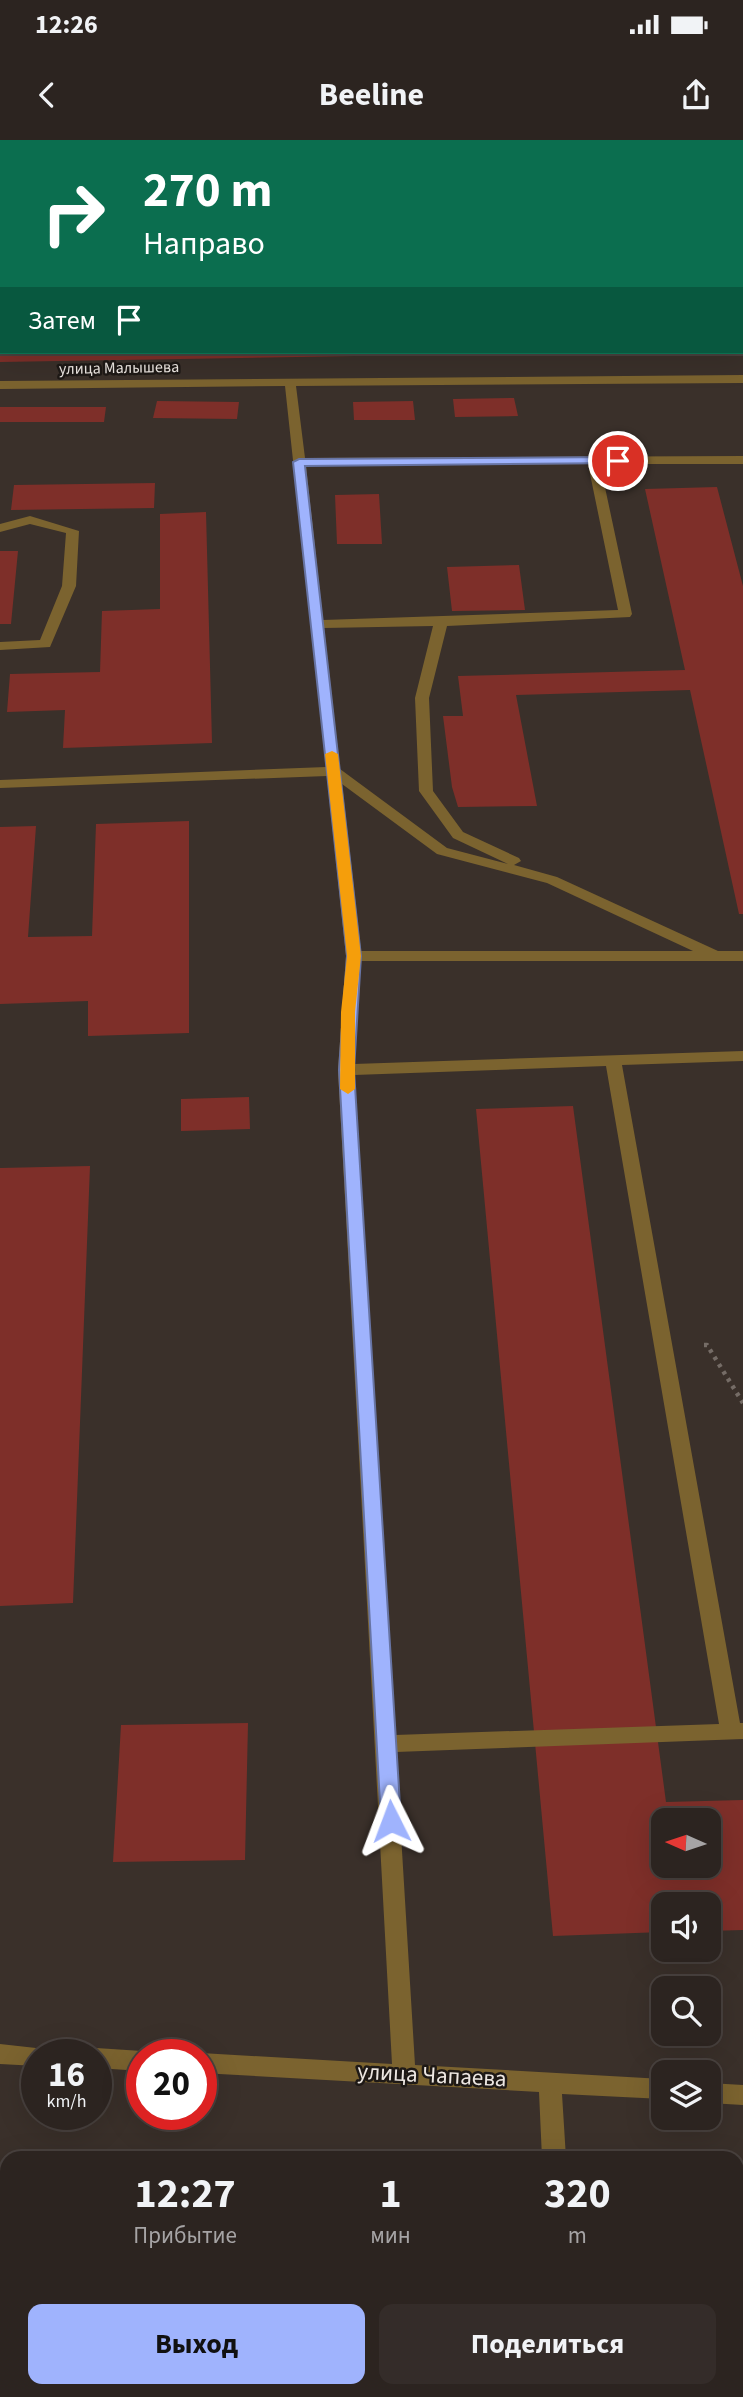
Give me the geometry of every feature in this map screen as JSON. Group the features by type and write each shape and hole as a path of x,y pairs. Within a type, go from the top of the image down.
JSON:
{"street":[{"name":"улица Малышева","path":"0,385 743,379"},
{"path":"290,381 354,956 346,1070 404,2073"},
{"path":"299,462 743,460"},
{"path":"317,624 625,614 593,461"},
{"path":"0,528 30,520 73,531 69,586 45,644 0,646"},
{"path":"441,622 422,698 426,790 458,835 716,956"},
{"path":"0,784 334,771 442,851 552,880"},
{"path":"354,956 743,956"},
{"path":"346,1070 743,1056"},
{"path":"387,1744 737,1731 612,1060"},
{"path":"0,2054 21,2055"},
{"name":"улица Чапаева","path":"217,2064 550,2081 651,2089"},
{"path":"550,2081 554,2151"},
{"path":"721,2094 743,2095"}],"building":[{"path":"0,354 471,354 0,362"},
{"path":"514,398 518,416 455,417 453,399"},
{"path":"157,401 239,402 237,419 153,418"},
{"path":"413,401 415,420 354,420 353,402"},
{"path":"0,407 106,407 104,422 0,422"},
{"path":"155,483 154,508 11,510 14,485"},
{"path":"717,487 743,586 743,914 739,914 690,690 516,695 537,806 458,807 452,787 443,716 463,716 458,676 685,670 645,489"},
{"path":"379,494 382,544 337,544 335,495"},
{"path":"206,512 212,743 63,748 65,710 7,712 10,674 100,672 102,611 160,609 160,514"},
{"path":"0,551 18,551 11,624 0,624"},
{"path":"519,565 525,610 452,611 447,567"},
{"path":"189,821 189,1033 88,1036 88,1001 0,1004 0,827 36,826 28,937 92,936 96,824"},
{"path":"249,1097 250,1129 181,1131 181,1099"},
{"path":"573,1106 666,1802 743,1800 743,1930 721,1931 721,1892 651,1892 651,1932 553,1936 476,1109"},
{"path":"90,1166 73,1603 0,1606 0,1168"},
{"path":"248,1723 245,1860 113,1862 121,1725"}],"slow traffic":[{"path":"332,754 354,956 348,1012 348,1089"}],"route":[{"path":"391,1821 346,1070 354,956 299,462 618,461"}]}
